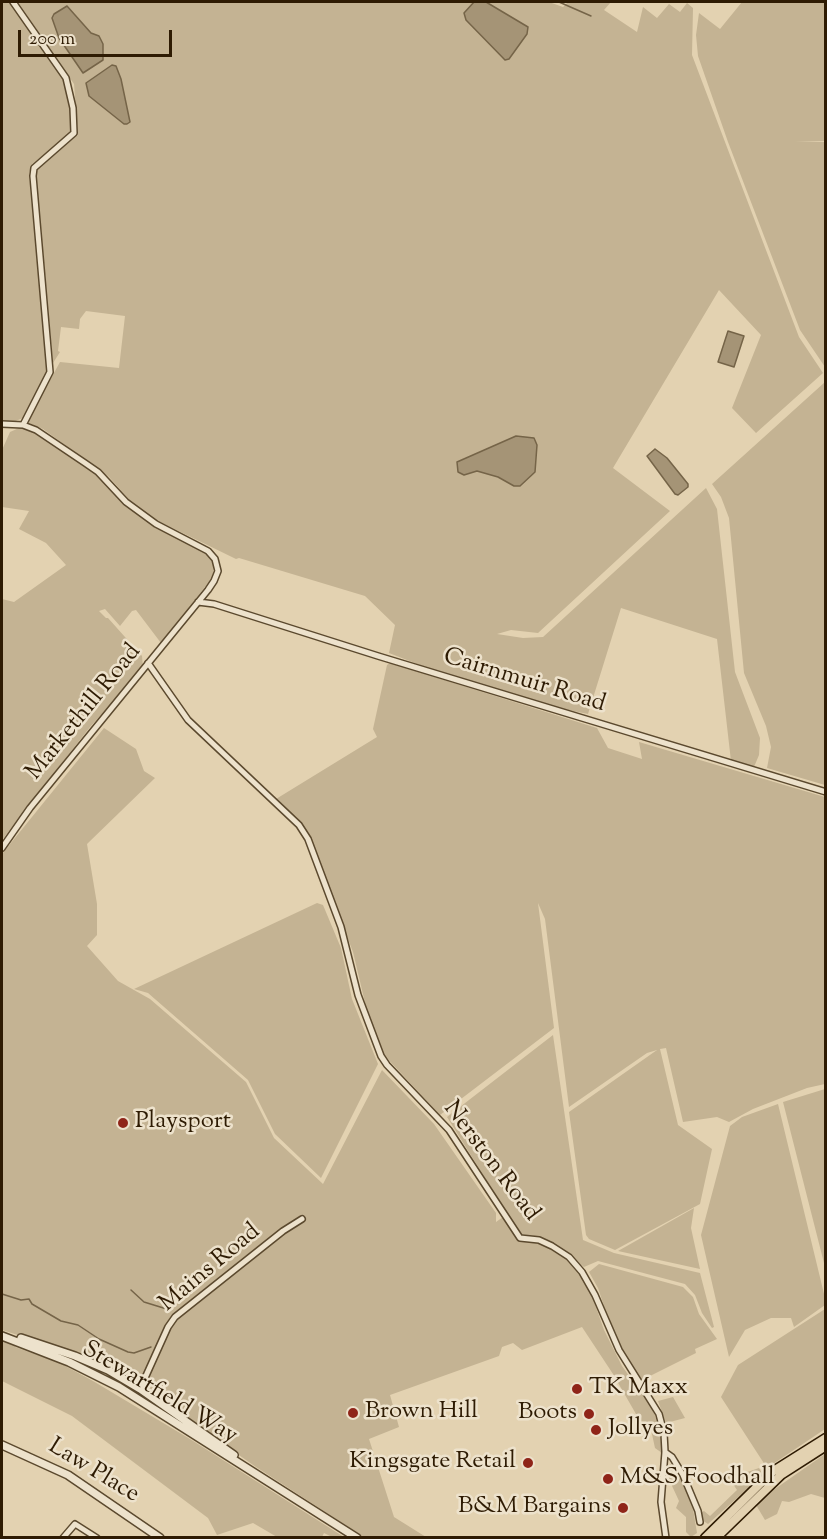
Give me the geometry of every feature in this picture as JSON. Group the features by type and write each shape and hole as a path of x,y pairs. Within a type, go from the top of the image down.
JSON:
{"main road":[{"path":"705,1538 744,1497 772,1472 825,1438"},
{"path":"716,1538 781,1475 825,1446"}],"street":[{"path":"13,2 66,78 73,108 74,134 34,168 50,372 23,425"},
{"path":"2,424 23,425 36,430 98,472 126,502 156,524 208,550 215,559 218,572 198,602"},
{"path":"208,590 214,604"},
{"name":"Cairnmuir Road","path":"198,602 214,604 825,792"},
{"name":"Markethill Road","path":"2,848 30,808 198,602"},
{"name":"Nerston Road","path":"148,663 188,720 299,825 308,839 341,927 358,995 381,1056 387,1065 449,1130 520,1238 539,1240 552,1246 569,1257 582,1272 595,1295 619,1350 659,1414 664,1433 665,1452 661,1502 666,1538"},
{"name":"Mains Road","path":"140,1389 168,1327 175,1317 283,1231 302,1219"},
{"name":"Stewartfield Way","path":"2,1334 83,1359 108,1370 140,1389 262,1476"},
{"name":"Stewartfield Way","path":"2,1334 69,1362 109,1382 262,1476 357,1538"},
{"name":"Law Place","path":"2,1445 68,1475 160,1538"},
{"path":"665,1452 672,1457 683,1475 698,1511 700,1522"},
{"path":"63,1538 75,1524 97,1538"}],"shaded area":[{"path":"2,2 11,2 63,75 67,86 71,116 71,131 67,137 32,164 29,173 47,372 23,418 13,422 2,420"},
{"path":"18,2 549,2 563,7 568,2 611,2 604,10 637,32 643,7 657,18 669,4 680,12 687,3 693,8 692,55 799,337 823,373 756,433 732,408 761,335 719,290 613,468 670,511 538,633 511,630 497,634 523,638 543,637 706,488 717,509 735,672 760,738 759,755 754,767 731,761 717,639 621,608 588,714 554,707 438,672 389,653 395,625 365,596 236,559 154,519 134,505 109,477 43,429 27,422 60,362 119,368 125,316 86,311 80,319 79,329 61,327 58,351 60,352 53,363 34,178 40,165 78,135 74,84"},
{"path":"474,2 486,2 528,27 527,34 509,59 505,60 466,20 464,13"},
{"path":"742,2 825,2 825,141 795,141 825,142 825,367 800,330 728,142 698,56 696,35 699,13 720,29"},
{"path":"67,6 91,33 99,36 103,44 103,60 83,73 59,38 52,18 54,14"},
{"path":"112,65 116,66 121,79 130,122 127,124 89,96 86,83"},
{"path":"728,331 744,336 734,367 718,362"},
{"path":"825,382 825,785 767,768 771,747 766,726 744,673 729,518 721,497 712,484"},
{"path":"19,428 30,429 92,470 138,515 201,550 210,557 214,564 209,582 161,643 136,610 132,611 120,626 105,609 99,611 142,656 143,668 90,727 2,840 2,599 14,602 66,565 46,543 19,529 29,511 2,507 2,450 10,432"},
{"path":"516,436 534,438 537,445 535,472 520,486 514,486 498,477 477,471 464,475 458,472 457,462"},
{"path":"655,449 667,458 688,484 688,487 678,495 647,456"},
{"path":"390,663 597,728 608,748 642,759 639,742 825,797 825,1084 807,1088 753,1109 729,1122 717,1117 683,1122 666,1048 660,1049 678,1125 712,1149 700,1204 615,1250 589,1239 586,1235 569,1112 657,1050 647,1053 569,1107 545,919 538,903 554,1028 440,1115 384,1055 367,1011 353,952 309,837 300,822 276,799 377,737 373,729 387,665"},
{"name":"Playsport","path":"104,728 136,749 144,771 155,778 87,844 97,904 97,935 87,946 118,981 150,999 246,1082 274,1138 323,1184 382,1070 434,1124 496,1213 496,1222 503,1217 518,1240 547,1245 575,1265 590,1290 604,1330 622,1366 652,1408 660,1429 662,1453 655,1448 650,1425 640,1421 582,1327 522,1350 513,1343 502,1347 499,1356 390,1395 399,1427 369,1439 394,1517 426,1537 364,1537 256,1467 150,1393 147,1389 149,1378 144,1375 138,1379 129,1378 68,1351 2,1330 2,854"},
{"path":"317,903 323,905 341,948 352,999 378,1064 321,1178 275,1134 248,1080 148,993 134,989"},
{"path":"553,1035 583,1240 614,1253 700,1273 714,1327 712,1328 702,1313 695,1295 685,1284 598,1261 584,1267 562,1249 541,1237 520,1234 447,1117"},
{"path":"826,1089 825,1267 783,1102"},
{"path":"778,1104 825,1305 794,1327 791,1318 771,1318 745,1330 729,1357 701,1235 730,1126 742,1117"},
{"path":"694,1208 691,1228 700,1269 618,1251"},
{"path":"599,1264 683,1287 693,1297 699,1314 717,1339 695,1349 696,1353 640,1381 612,1330 598,1288 589,1272"},
{"path":"825,1309 825,1429 767,1468 721,1397 738,1365"},
{"path":"2,1340 58,1362 93,1381 190,1439 344,1537 332,1537 324,1533 322,1537 277,1537 253,1523 217,1535 208,1518 72,1416 2,1381"},
{"path":"673,1397 685,1418 666,1423 658,1401"},
{"path":"825,1454 825,1498 811,1494 789,1502 782,1501 777,1514 765,1520 756,1505"},
{"path":"671,1464 682,1481 693,1509 697,1533 691,1537 686,1532 686,1517 676,1508 679,1501 667,1475 668,1466"},
{"path":"759,1468 763,1475 708,1524 702,1520 702,1512 710,1516 737,1490 731,1481 723,1483 722,1476 736,1476"}],"waterway":[{"path":"559,2 591,16"},
{"path":"131,1290 144,1302 170,1310"},
{"path":"2,1294 21,1300 29,1299 32,1304 61,1321 78,1325 99,1339 128,1352 134,1353 151,1347"}],"place":[{"name":"Playsport","path":"123,1123"},
{"name":"TK Maxx","path":"577,1389"},
{"name":"Brown Hill","path":"353,1413"},
{"name":"Boots","path":"589,1414"},
{"name":"Jollyes","path":"596,1430"},
{"name":"Kingsgate Retail","path":"528,1463"},
{"name":"M&S Foodhall","path":"608,1479"},
{"name":"B&M Bargains","path":"623,1508"}]}
